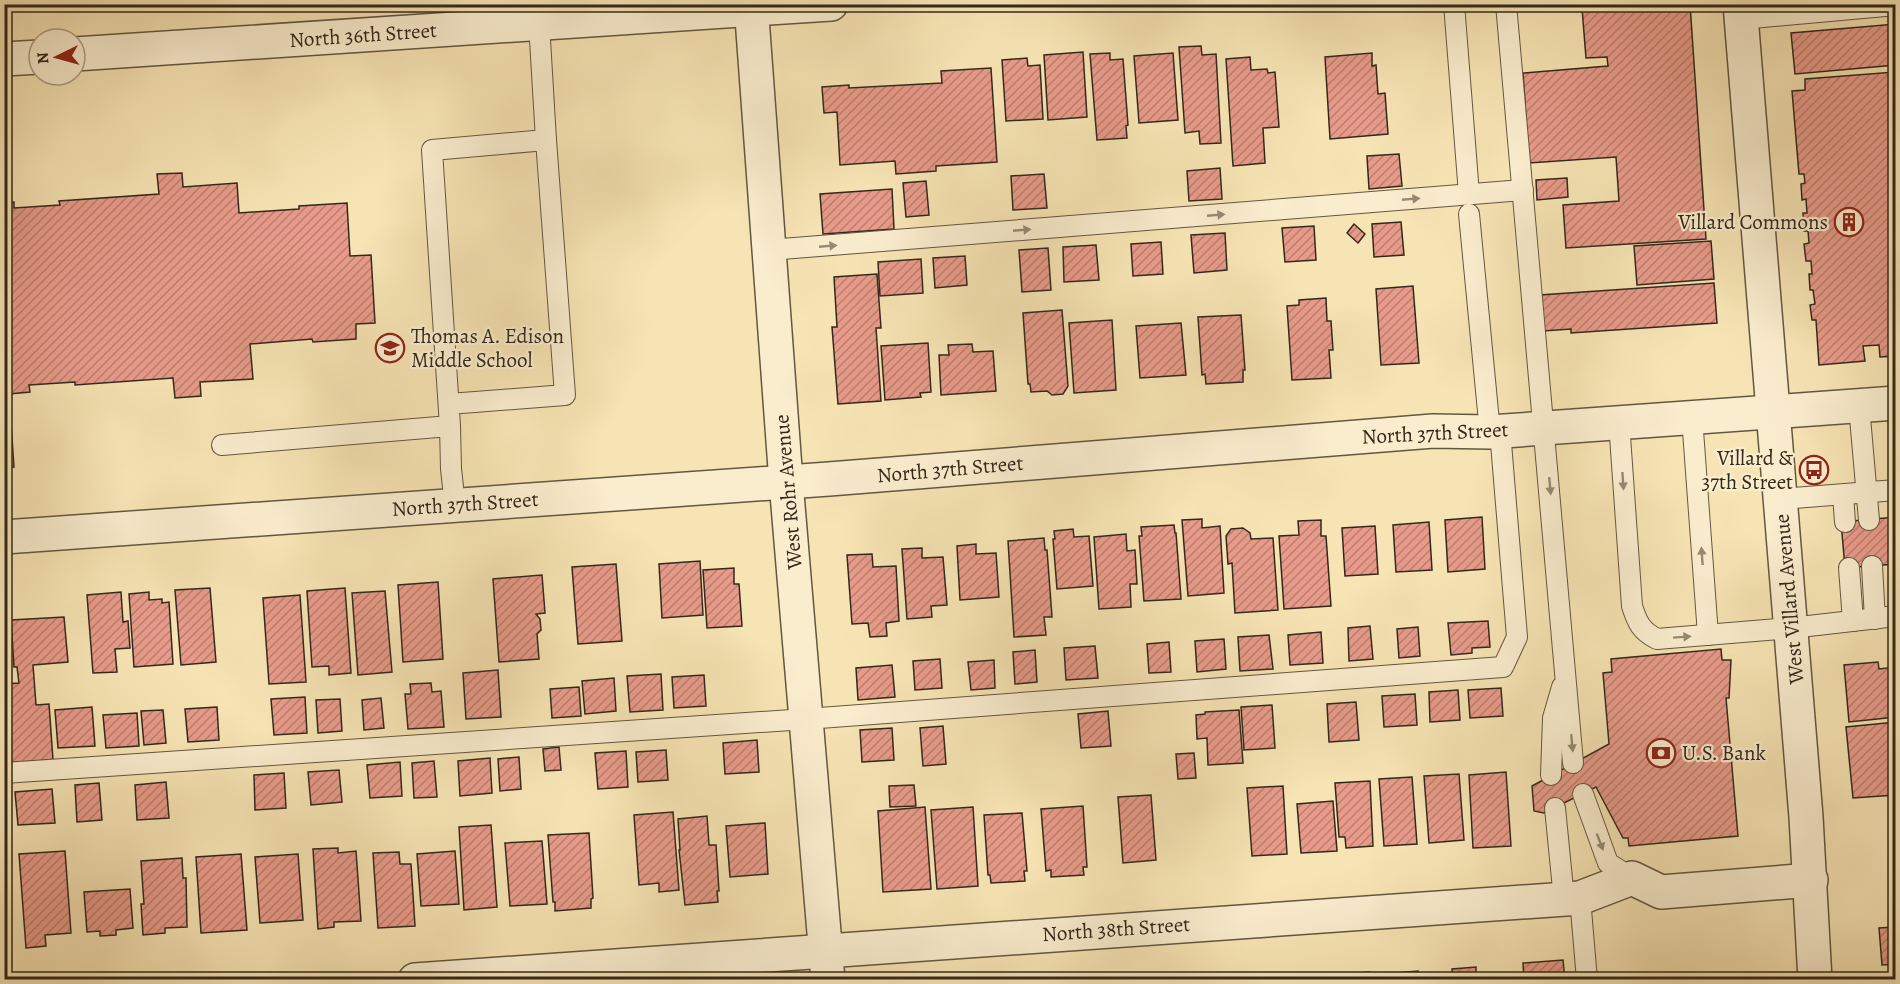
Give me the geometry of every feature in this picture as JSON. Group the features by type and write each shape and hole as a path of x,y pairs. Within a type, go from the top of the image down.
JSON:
{"street":[{"name":"North 36th Street","path":"87,53 751,7 831,4"},
{"name":"West Rohr Avenue","path":"751,7 786,482 827,964"},
{"name":"West Villard Avenue","path":"1741,12 1811,880 1815,980"},
{"path":"4,59 27,58"},
{"name":"North 37th Street","path":"4,537 786,482 1433,431 1545,428 1896,403"},
{"path":"1632,878 1661,892 1811,880"},
{"name":"North 38th Street","path":"415,980 827,964 1572,898 1632,878"}],"lane":[{"path":"1454,4 1469,194"},
{"path":"1506,4 1573,763"},
{"path":"1741,12 1896,5"},
{"path":"449,404 565,394 539,23"},
{"path":"455,505 432,150 546,140"},
{"path":"769,250 1523,190"},
{"path":"4,773 806,719 1503,667 1517,637 1470,214"},
{"path":"1859,406 1869,520"},
{"path":"1692,417 1708,635"},
{"path":"1619,422 1632,606 1637,622 1645,633 1657,639 1791,628 1896,616"},
{"path":"222,445 450,426"},
{"path":"1781,499 1896,490"},
{"path":"1843,495 1845,522"},
{"path":"1872,566 1875,619"},
{"path":"1850,568 1853,621"},
{"path":"1551,775 1553,718 1566,676"},
{"path":"1582,794 1608,863 1632,878"},
{"path":"1555,807 1587,980"}],"building":[{"path":"1632,4 1690,4 1706,239 1566,248 1563,205 1619,201 1616,157 1529,163 1523,73 1608,66 1607,57 1586,58 1582,8"},
{"path":"1896,24 1896,65 1795,74 1791,33"},
{"path":"1201,46 1202,55 1216,54 1221,143 1200,144 1199,131 1185,133 1179,47"},
{"path":"1083,52 1087,117 1048,120 1044,55"},
{"path":"1110,53 1110,60 1123,59 1127,138 1097,140 1090,54"},
{"path":"1173,53 1178,120 1139,123 1134,56"},
{"path":"1372,53 1372,66 1376,65 1378,94 1385,93 1388,134 1330,139 1325,57"},
{"path":"1250,57 1251,70 1267,69 1268,73 1275,72 1279,127 1263,128 1265,163 1233,166 1226,59"},
{"path":"1027,58 1028,66 1040,65 1043,119 1006,121 1002,60"},
{"path":"991,68 997,162 936,166 936,171 896,174 895,161 840,165 837,112 824,113 822,87 849,85 849,88 942,83 941,71"},
{"name":"Villard Commons","path":"1895,72 1896,259 1892,259 1896,299 1896,356 1880,357 1879,345 1863,346 1865,361 1819,365 1816,320 1812,320 1810,305 1815,304 1813,290 1810,290 1811,261 1806,261 1804,244 1809,243 1808,231 1804,231 1803,213 1807,213 1806,199 1802,200 1801,184 1805,183 1804,174 1799,174 1792,91 1805,90 1805,79"},
{"path":"1399,154 1402,186 1369,189 1367,156"},
{"path":"1220,168 1222,199 1189,201 1187,171"},
{"path":"182,173 183,187 237,183 239,213 347,203 350,256 371,255 375,323 356,324 356,339 313,342 312,339 250,344 253,379 200,382 201,396 175,398 173,378 75,385 75,382 29,385 30,392 9,394 14,467 4,468 4,203 14,202 14,208 60,205 59,201 159,194 157,174"},
{"path":"1044,174 1047,208 1013,210 1011,176"},
{"path":"1567,178 1568,197 1537,200 1536,180"},
{"path":"926,181 929,215 906,217 903,183"},
{"path":"892,189 894,229 823,234 820,194"},
{"path":"1401,222 1404,255 1374,257 1372,224"},
{"path":"1354,224 1365,234 1358,243 1347,233"},
{"path":"1314,226 1316,260 1285,262 1282,228"},
{"path":"1225,233 1227,270 1194,273 1191,235"},
{"path":"1711,241 1714,279 1637,285 1634,246"},
{"path":"1161,242 1163,274 1133,276 1131,244"},
{"path":"1096,245 1099,280 1064,282 1063,247"},
{"path":"1048,248 1051,290 1022,292 1019,250"},
{"path":"965,256 967,285 935,288 933,258"},
{"path":"921,259 923,293 880,296 878,262"},
{"path":"877,274 881,328 876,328 881,401 838,404 832,327 837,327 834,277"},
{"path":"1714,283 1717,323 1571,333 1571,329 1543,331 1540,295"},
{"path":"1413,286 1419,363 1381,365 1376,289"},
{"path":"1326,298 1327,321 1331,321 1333,350 1329,350 1331,378 1292,380 1287,306 1299,305 1299,300"},
{"path":"1062,310 1068,386 1063,394 1052,395 1047,391 1031,392 1030,384 1028,384 1023,313"},
{"path":"1241,315 1245,370 1243,370 1243,382 1206,384 1205,374 1202,375 1198,317"},
{"path":"1112,320 1116,390 1074,393 1069,323"},
{"path":"1181,323 1186,375 1140,378 1136,326"},
{"path":"928,343 931,392 920,393 921,397 885,400 881,346"},
{"path":"972,344 973,352 993,351 996,391 941,395 939,355 949,355 948,345"},
{"path":"1482,517 1485,569 1448,572 1445,520"},
{"path":"1896,517 1896,564 1845,568 1841,522"},
{"path":"1202,519 1202,528 1220,526 1224,593 1188,596 1182,520"},
{"path":"1321,520 1321,536 1326,536 1331,606 1284,609 1279,536 1299,535 1298,521"},
{"path":"1429,522 1432,570 1396,572 1393,525"},
{"path":"1174,525 1181,599 1144,601 1139,536 1142,536 1141,527"},
{"path":"1375,526 1378,574 1345,576 1342,528"},
{"path":"1243,528 1250,533 1251,539 1273,538 1278,610 1235,613 1232,563 1228,564 1226,536 1231,529"},
{"path":"1073,529 1074,537 1089,536 1093,586 1057,589 1054,531"},
{"path":"1126,534 1127,551 1135,550 1137,584 1130,584 1131,607 1099,609 1094,537"},
{"path":"1044,538 1052,617 1044,617 1046,635 1014,637 1008,541"},
{"path":"976,544 976,554 996,553 999,597 960,600 957,546"},
{"path":"922,548 922,558 943,557 947,605 931,606 932,617 907,619 902,549"},
{"path":"872,554 873,567 896,566 899,621 886,623 887,636 870,637 868,623 852,624 847,555"},
{"path":"700,561 703,615 662,618 659,564"},
{"path":"616,564 622,641 578,644 572,567"},
{"path":"734,568 734,584 739,584 742,626 707,628 703,570"},
{"path":"542,575 545,613 536,614 540,619 541,630 537,634 539,659 499,662 493,579"},
{"path":"438,582 443,659 403,662 398,585"},
{"path":"210,588 216,662 181,665 175,590"},
{"path":"345,588 351,673 329,675 329,666 312,667 307,591"},
{"path":"385,591 392,672 358,675 352,593"},
{"path":"121,592 123,622 128,621 130,648 115,649 117,672 93,673 87,595"},
{"path":"149,592 149,600 162,599 162,603 169,602 173,664 134,667 129,594"},
{"path":"300,595 306,682 269,684 263,598"},
{"path":"64,617 68,662 33,665 36,705 49,704 53,760 4,763 4,684 19,683 17,667 14,667 11,620"},
{"path":"1488,621 1490,647 1472,648 1472,653 1451,655 1448,623"},
{"path":"1370,626 1373,659 1349,661 1348,628"},
{"path":"1418,627 1420,656 1399,658 1397,629"},
{"path":"1321,632 1323,663 1290,665 1288,635"},
{"path":"1269,635 1273,669 1240,671 1238,637"},
{"path":"1224,639 1226,669 1197,672 1195,641"},
{"path":"1169,642 1171,672 1149,673 1147,644"},
{"path":"1095,646 1098,678 1066,680 1064,648"},
{"name":"U.S. Bank","path":"1721,649 1722,660 1731,660 1729,698 1726,698 1738,836 1629,846 1628,838 1623,838 1596,787 1544,813 1534,811 1532,786 1609,744 1603,673 1612,672 1611,659"},
{"path":"1035,650 1037,682 1015,684 1013,652"},
{"path":"940,659 942,688 915,690 913,661"},
{"path":"994,660 995,688 971,690 968,662"},
{"path":"1878,662 1879,669 1896,667 1896,717 1849,722 1844,665"},
{"path":"892,665 895,697 858,700 856,668"},
{"path":"498,670 501,717 466,719 463,673"},
{"path":"661,674 663,710 630,712 627,676"},
{"path":"704,675 706,706 674,708 672,677"},
{"path":"614,678 616,711 585,714 582,681"},
{"path":"431,683 432,692 441,691 444,727 408,729 405,694 411,694 410,684"},
{"path":"579,687 581,716 552,718 550,689"},
{"path":"1501,688 1503,716 1470,718 1468,690"},
{"path":"1458,690 1460,720 1430,722 1429,692"},
{"path":"1415,694 1417,725 1384,727 1382,696"},
{"path":"305,697 307,733 274,735 271,699"},
{"path":"381,698 384,728 364,730 362,700"},
{"path":"340,699 342,731 318,733 316,700"},
{"path":"1356,702 1359,740 1329,742 1327,704"},
{"path":"1272,705 1275,748 1244,750 1241,707"},
{"path":"92,707 95,746 58,748 55,710"},
{"path":"217,707 219,740 188,742 185,709"},
{"path":"163,710 166,743 144,745 141,711"},
{"path":"1239,710 1243,763 1208,765 1207,738 1197,739 1196,715 1205,714 1205,712"},
{"path":"1108,711 1111,746 1081,748 1078,714"},
{"path":"137,713 139,746 106,748 103,715"},
{"path":"1896,722 1896,795 1853,798 1846,727"},
{"path":"943,726 946,764 923,766 920,728"},
{"path":"892,728 894,760 862,762 860,730"},
{"path":"757,740 759,772 725,774 723,743"},
{"path":"559,747 561,770 545,771 543,749"},
{"path":"666,750 668,780 638,782 636,752"},
{"path":"626,751 628,787 598,789 595,753"},
{"path":"1194,753 1196,778 1178,779 1176,754"},
{"path":"519,757 521,789 500,791 498,759"},
{"path":"490,758 492,793 460,796 458,761"},
{"path":"434,761 437,797 414,798 412,763"},
{"path":"400,762 402,796 370,798 367,765"},
{"path":"339,770 342,802 311,805 308,772"},
{"path":"1506,772 1511,846 1473,848 1469,775"},
{"path":"284,773 286,808 255,810 254,775"},
{"path":"1459,774 1464,840 1429,843 1424,776"},
{"path":"1412,777 1417,844 1384,846 1379,779"},
{"path":"1370,781 1373,846 1346,848 1345,837 1339,837 1335,783"},
{"path":"166,782 169,818 137,820 135,785"},
{"path":"99,783 102,820 77,822 75,785"},
{"path":"914,785 916,806 890,807 889,786"},
{"path":"1283,786 1287,854 1252,856 1247,788"},
{"path":"52,789 55,823 18,825 15,792"},
{"path":"1151,795 1156,860 1123,863 1118,797"},
{"path":"1333,801 1337,851 1301,853 1297,804"},
{"path":"1083,806 1087,867 1083,867 1084,875 1051,877 1051,870 1046,871 1041,809"},
{"path":"925,807 931,889 883,892 878,811"},
{"path":"973,807 978,886 937,889 931,810"},
{"path":"673,812 679,890 659,892 659,883 639,885 634,815"},
{"path":"1022,813 1027,871 1024,871 1025,881 991,883 990,875 988,875 984,815"},
{"path":"707,816 709,845 716,845 718,902 685,905 678,819"},
{"path":"765,823 768,874 730,877 726,826"},
{"path":"491,825 497,907 464,910 459,827"},
{"path":"589,833 593,898 591,908 555,911 548,835"},
{"path":"542,841 547,904 510,906 505,843"},
{"path":"338,848 338,853 356,851 361,921 334,922 334,927 318,929 313,849"},
{"path":"65,851 71,933 45,935 46,946 26,948 19,854"},
{"path":"455,851 459,904 421,906 417,854"},
{"path":"399,852 400,864 411,864 415,926 378,928 373,853"},
{"path":"241,854 247,930 201,933 196,857"},
{"path":"298,854 303,920 260,923 255,857"},
{"path":"182,858 183,878 186,878 187,927 165,928 165,933 143,935 141,904 144,904 141,861"},
{"path":"130,889 133,928 116,930 116,935 100,936 100,931 87,932 84,892"},
{"path":"1896,927 1896,964 1882,965 1879,928"},
{"path":"1563,960 1565,980 1524,980 1523,963"},
{"path":"1476,967 1476,980 1453,980 1452,969"},
{"path":"1418,971 1418,980 1397,980 1396,973"},
{"path":"1370,972 1371,980 1332,980 1332,975"}],"place":[{"name":"Villard Commons","path":"1849,222"},
{"name":"Thomas A. Edison Middle School","path":"390,348"},
{"name":"Villard & 37th Street","path":"1814,470"},
{"name":"U.S. Bank","path":"1661,753"}]}
